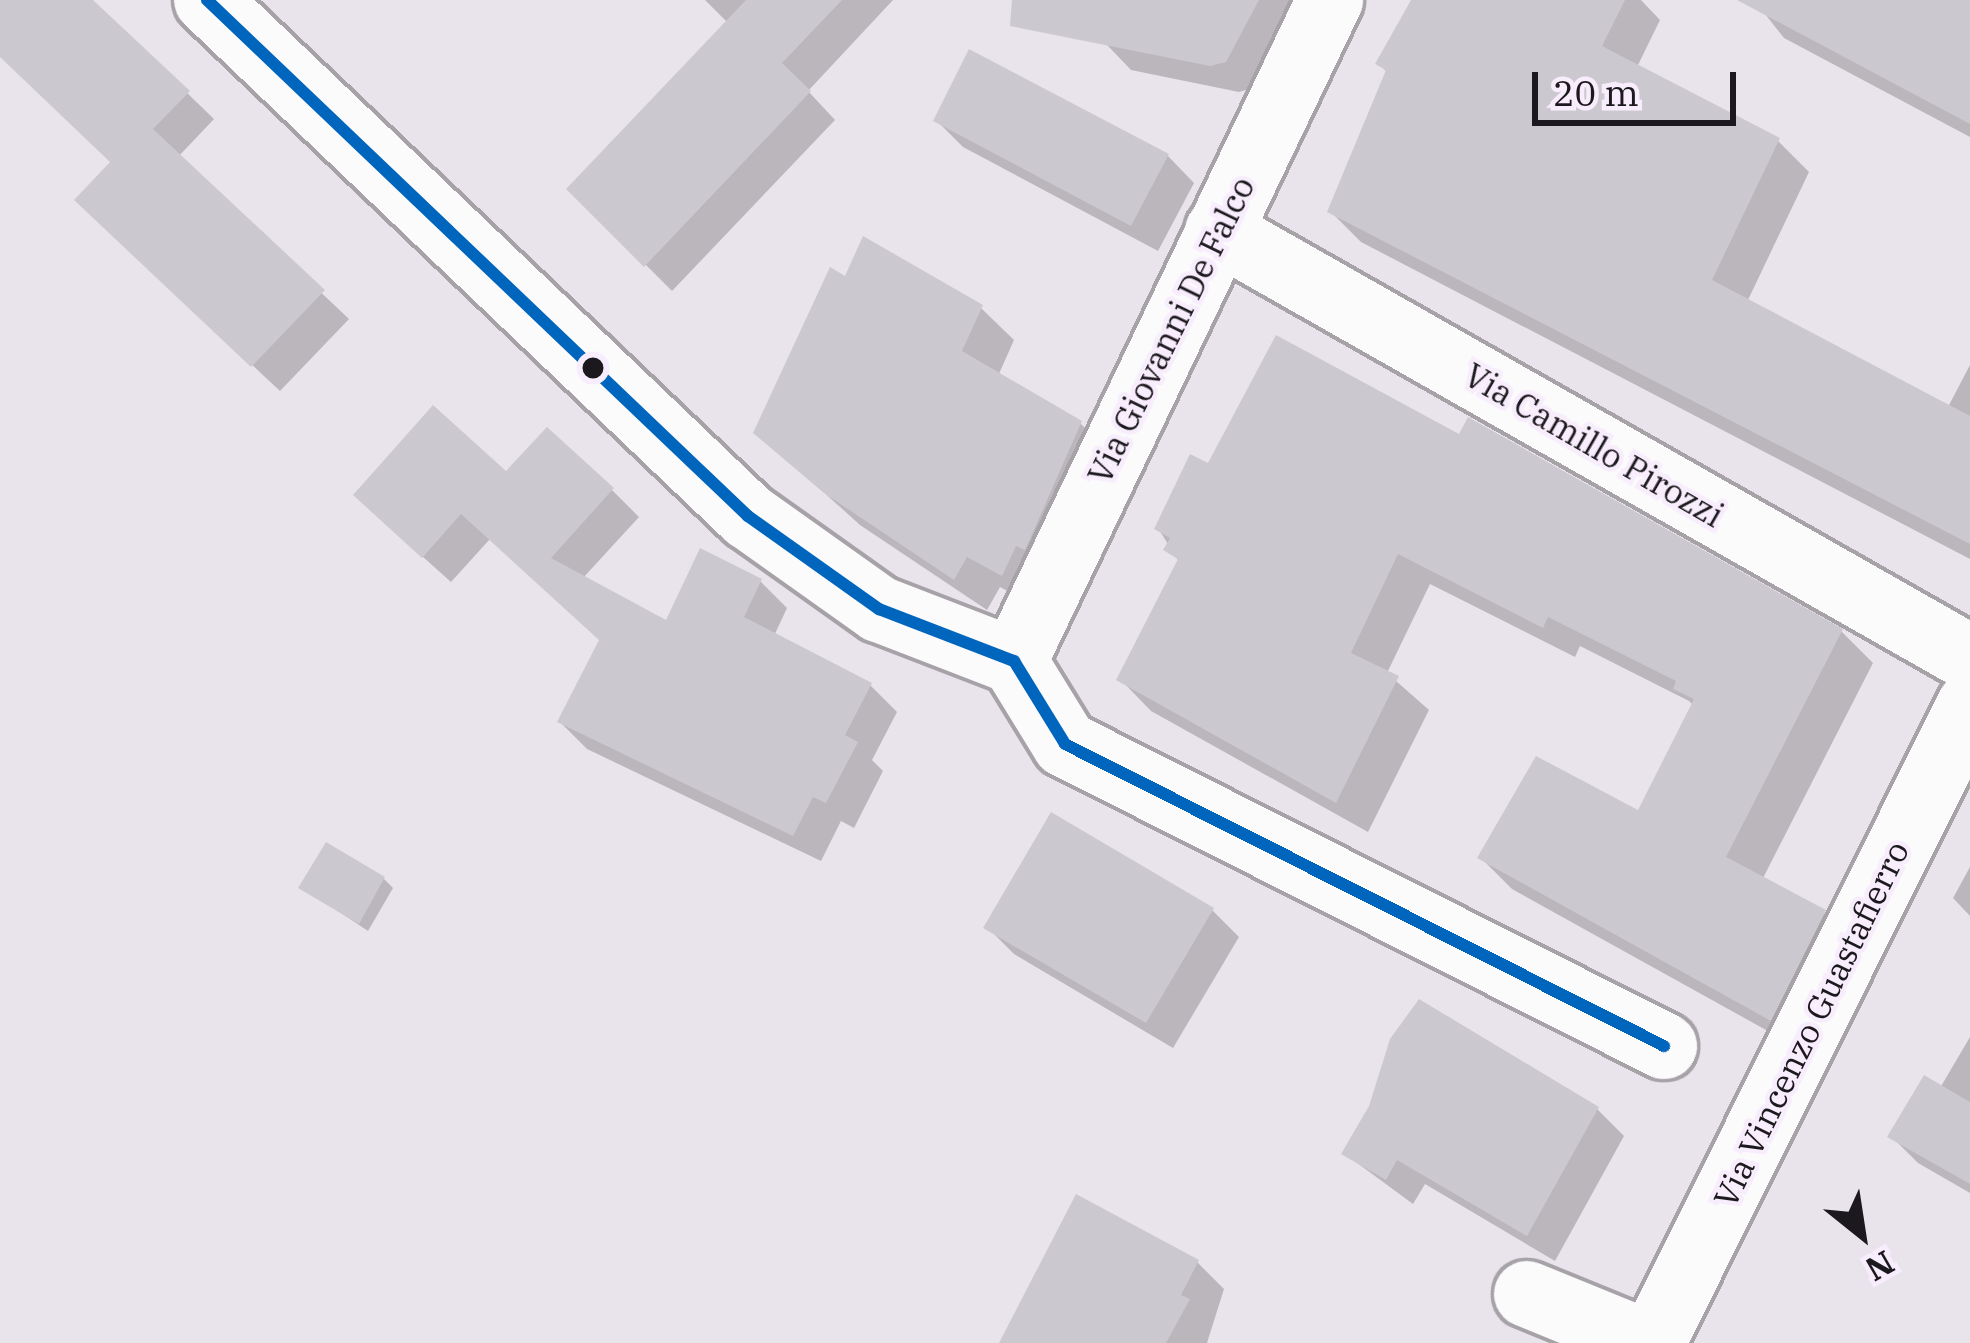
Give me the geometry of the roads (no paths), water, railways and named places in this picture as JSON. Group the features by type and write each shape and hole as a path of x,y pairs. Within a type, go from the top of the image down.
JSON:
{"street":[{"path":"207,0 748,516 879,609 1014,662 1065,743 1664,1046"},
{"name":"Via Giovanni De Falco","path":"1014,662 1330,0"},
{"name":"Via Camillo Pirozzi","path":"1218,231 1970,658"},
{"name":"Via Vincenzo Guastafierro","path":"1527,1294 1649,1343 1970,705"}]}
